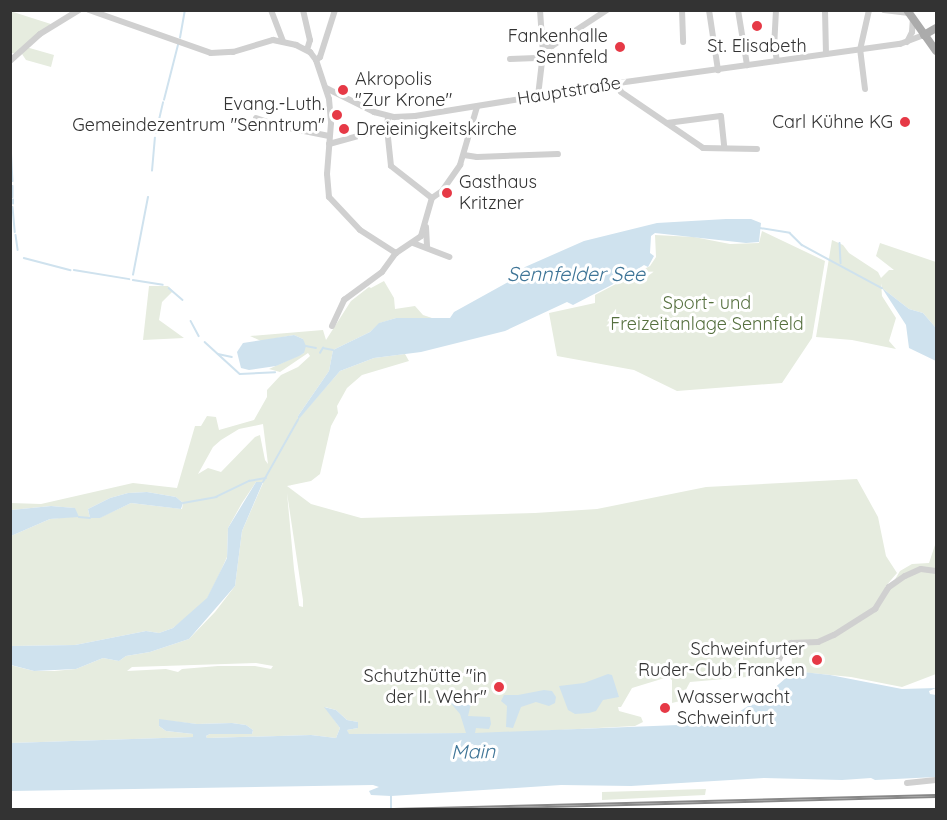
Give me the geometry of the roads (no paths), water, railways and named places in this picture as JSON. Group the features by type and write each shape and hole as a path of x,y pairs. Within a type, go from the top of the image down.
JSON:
{"main road":[{"path":"910,14 936,51"},
{"path":"924,35 936,28"}],"street":[{"path":"10,61 40,34 79,10"},
{"path":"89,10 212,53 233,52 265,41 284,41 307,50 316,60 326,88 331,123 327,174 329,197 360,230 396,253"},
{"path":"271,10 284,41"},
{"path":"303,10 310,40 307,50"},
{"path":"316,60 322,51 335,10"},
{"path":"538,96 543,58 540,10"},
{"path":"543,46 552,46 607,10"},
{"path":"682,10 683,42"},
{"path":"709,10 718,70"},
{"path":"738,10 747,65"},
{"path":"776,10 774,44 777,61"},
{"path":"825,10 826,54"},
{"path":"865,89 860,50 869,10"},
{"path":"884,10 910,14 912,32 907,43"},
{"name":"Hauptstraße","path":"326,88 366,110 388,117 422,116 618,83 907,43 924,35"},
{"path":"510,59 543,58"},
{"path":"618,83 621,92 703,148 757,149"},
{"path":"427,247 426,226 432,198 453,177 464,155 477,107"},
{"path":"668,123 720,116 724,147"},
{"path":"388,117 387,128 393,170 432,198"},
{"path":"256,118 279,126 329,135"},
{"path":"329,144 387,128"},
{"path":"464,155 477,158 558,154"},
{"path":"332,327 344,300 382,272 396,253 413,243 426,226"},
{"path":"413,243 450,257"},
{"path":"776,665 786,646 797,641 818,642 834,635 875,609 889,587 905,576 921,569 936,571"},
{"path":"907,783 936,780"}],"water":[{"name":"Sennfelder See","path":"751,219 761,223 759,242 746,243 655,233 651,236 650,253 654,256 648,267 644,265 623,279 573,305 567,302 505,331 421,352 374,358 340,371 298,420 298,416 329,371 333,350 370,332 379,323 396,318 450,318 454,312 510,281 525,267 584,241 657,223"},
{"path":"882,288 909,309 923,313 936,328 936,361 909,348 906,325"},
{"path":"294,335 303,339 306,346 304,353 276,366 249,370 241,368 237,352 243,343"},
{"path":"256,482 263,482 242,531 235,586 189,639 150,652 126,656 119,661 103,658 76,669 34,671 11,665 11,646 75,645 146,631 159,633 173,628 207,598 227,558 228,528"},
{"path":"147,492 176,497 183,503 181,509 131,503 100,518 90,518 88,509 110,498 128,493"},
{"path":"51,506 75,508 79,517 50,519 11,536 11,510"},
{"name":"Main","path":"794,671 830,675 902,689 936,688 929,691 930,694 936,695 936,777 875,780 871,778 842,780 764,778 631,786 561,785 391,796 371,795 369,791 379,787 373,785 11,791 11,743 193,737 193,734 166,731 159,726 159,719 197,724 232,723 246,725 253,730 252,734 210,734 206,736 207,738 311,735 336,738 340,728 324,707 336,710 347,720 358,722 358,728 347,730 349,734 466,733 460,714 448,700 452,697 478,699 471,704 468,716 490,717 489,729 476,728 475,733 704,724 736,714 772,690"},
{"path":"608,674 612,675 619,697 603,700 596,711 589,713 575,714 568,710 559,686 584,683"},
{"path":"552,691 556,697 555,703 549,706 536,702 521,707 513,728 506,727 507,706 501,701 504,695"}],"waterway":[{"path":"180,38 185,10"},
{"path":"164,100 178,45"},
{"path":"156,133 163,103"},
{"path":"152,171 155,138"},
{"path":"11,144 13,181"},
{"path":"13,186 13,197"},
{"path":"133,275 148,197"},
{"path":"13,207 15,232"},
{"name":"Sennfelder See","path":"760,228 790,233 802,245 882,288"},
{"path":"16,235 18,250"},
{"path":"840,243 841,263"},
{"path":"24,258 70,270"},
{"path":"74,270 129,279"},
{"path":"133,280 163,285"},
{"path":"169,288 183,300"},
{"path":"191,321 199,336"},
{"path":"205,342 240,374 275,372"},
{"path":"306,346 316,348"},
{"path":"320,353 323,348 333,350"},
{"path":"218,354 232,357"},
{"path":"263,482 298,420"},
{"path":"183,503 216,497 249,481 266,478"},
{"path":"79,517 90,518"},
{"path":"391,796 391,810"}],"railway":[{"path":"394,810 936,796"}],"place":[{"name":"St. Elisabeth","path":"757,26"},
{"name":"Fankenhalle Sennfeld","path":"620,47"},
{"name":"Akropolis \"Zur Krone\"","path":"343,90"},
{"name":"Evang.-Luth. Gemeindezentrum \"Senntrum\"","path":"337,115"},
{"name":"Carl Kühne KG","path":"905,122"},
{"name":"Dreieinigkeitskirche","path":"344,129"},
{"name":"Gasthaus Kritzner","path":"447,193"},
{"name":"Schweinfurter Ruder-Club Franken","path":"817,660"},
{"name":"Schutzhütte \"in der II. Wehr\"","path":"499,687"},
{"name":"Wasserwacht Schweinfurt","path":"665,708"}],"park label":[{"name":"Sport- und Freizeitanlage Sennfeld","path":"707,314"}]}
